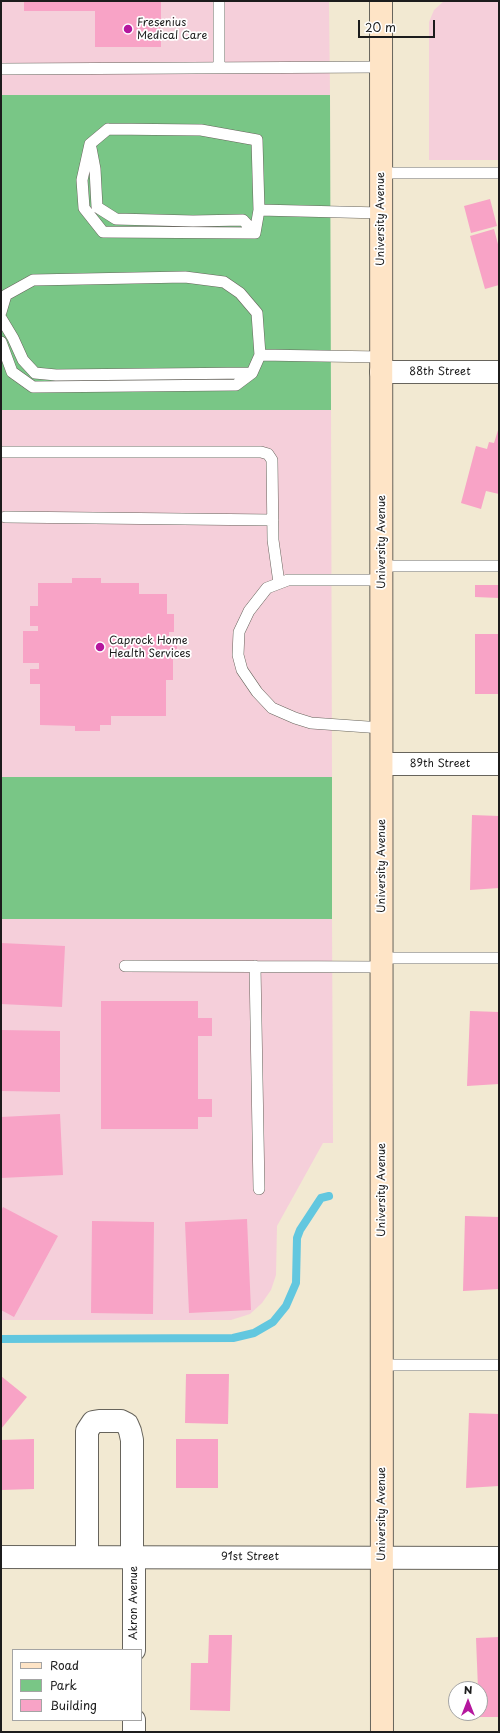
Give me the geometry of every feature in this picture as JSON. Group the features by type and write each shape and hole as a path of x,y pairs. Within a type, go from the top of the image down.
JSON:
{"main road":[{"name":"University Avenue","path":"381,1 382,1732"}],"street":[{"name":"88th Street","path":"381,365 499,372"},
{"name":"89th Street","path":"382,764 499,764"},
{"name":"Akron Avenue","path":"87,1557 87,1431 93,1422 121,1421 127,1424 132,1440 134,1649"},
{"name":"91st Street","path":"1,1557 133,1556 499,1558"},
{"path":"134,1721 134,1732"}],"lane":[{"path":"219,1 219,68"},
{"path":"1,69 381,67"},
{"path":"108,129 202,130 257,140 259,210 254,233 103,232 84,208 82,180 90,144 108,129"},
{"path":"90,144 95,169 97,207 116,219 193,222 243,220 254,233"},
{"path":"381,173 499,173"},
{"path":"259,210 381,213"},
{"path":"1,312 6,295 33,280 185,277 224,282 240,293 257,313 260,355 252,373 236,385 33,387 12,372 1,342"},
{"path":"1,318 13,338 23,360 35,373 56,375 252,373"},
{"path":"260,355 381,365"},
{"path":"3,452 261,452 268,454 272,460 273,540 279,583"},
{"path":"5,517 273,520"},
{"path":"382,728 311,723 272,708 257,692 242,670 238,655 239,632 249,611 267,588 288,580 499,566"},
{"path":"125,966 255,966 499,958"},
{"path":"255,966 259,1189"},
{"path":"382,1365 499,1365"}],"shaded area":[{"path":"1,1 329,1 330,95 1,95"},
{"path":"444,1 499,1 499,160 429,160 429,22 434,10"},
{"path":"1,410 331,410 332,777 1,777"},
{"path":"1,919 332,919 333,1143 323,1143 277,1226 276,1275 271,1290 262,1303 250,1314 231,1320 1,1320"}],"green space":[{"path":"1,95 330,95 331,410 1,410"},
{"path":"1,777 332,777 332,919 1,919"}],"building":[{"name":"Fresenius Medical Care","path":"24,1 161,1 161,47 95,47 95,11 24,11"},
{"path":"490,199 497,226 471,233 464,206"},
{"path":"494,229 499,248 499,285 485,289 470,236"},
{"path":"499,427 499,494 486,491 481,509 461,503 476,446 487,449 489,442 494,443"},
{"name":"Caprock Home Health Services","path":"72,578 101,578 101,583 139,583 139,594 167,594 167,614 174,614 174,632 169,632 169,638 177,638 177,657 173,657 173,680 166,680 166,716 111,716 111,725 100,725 100,731 75,731 75,726 40,725 40,684 30,684 30,669 39,669 39,663 23,663 23,631 38,631 38,626 30,626 30,606 38,606 38,583 72,583"},
{"path":"475,585 499,585 499,598 475,597"},
{"path":"475,634 499,634 499,694 475,694"},
{"path":"472,815 499,816 499,888 470,890"},
{"path":"1,943 65,946 62,1007 1,1004"},
{"path":"101,1001 198,1001 198,1018 212,1018 212,1036 198,1036 198,1099 212,1099 212,1117 198,1117 198,1129 101,1129"},
{"path":"470,1011 499,1012 499,1084 467,1086"},
{"path":"1,1030 60,1031 60,1092 1,1091"},
{"path":"60,1114 63,1175 1,1178 1,1117"},
{"path":"3,1207 58,1236 14,1317 1,1310 1,1211"},
{"path":"465,1216 499,1217 499,1289 463,1291"},
{"path":"247,1219 251,1310 189,1313 185,1222"},
{"path":"92,1221 154,1222 153,1314 91,1313"},
{"path":"186,1374 229,1374 228,1424 185,1423"},
{"path":"1,1376 27,1397 1,1429"},
{"path":"469,1413 499,1414 499,1486 466,1488"},
{"path":"34,1439 34,1489 1,1490 1,1440"},
{"path":"176,1439 218,1439 218,1488 176,1488"},
{"path":"209,1635 232,1635 230,1711 190,1710 191,1663 208,1663"},
{"path":"499,1637 499,1717 488,1717 488,1681 478,1681 476,1638"}],"waterway":[{"path":"1,1339 233,1338 254,1333 273,1322 286,1306 296,1283 297,1238 300,1230 321,1198 329,1196"}],"place":[{"name":"Fresenius Medical Care","path":"128,29"},
{"name":"Caprock Home Health Services","path":"100,647"}]}
